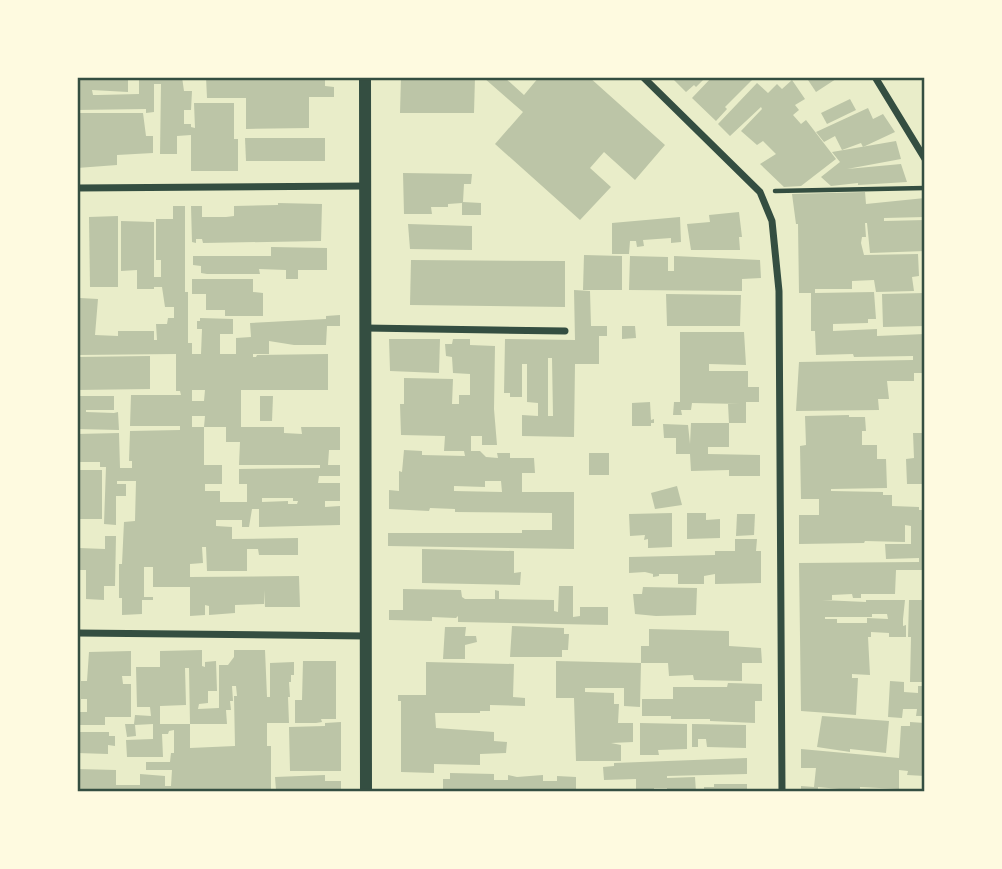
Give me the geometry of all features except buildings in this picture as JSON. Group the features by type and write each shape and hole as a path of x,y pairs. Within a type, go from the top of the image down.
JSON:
{"street":[{"path":"365,77 366,792"},
{"path":"643,77 760,192 772,221 779,291 782,792"},
{"path":"875,77 925,159"},
{"path":"77,188 366,186"},
{"path":"365,328 565,331"},
{"path":"77,634 367,636"}],"path":[{"path":"760,192 925,188"}]}
